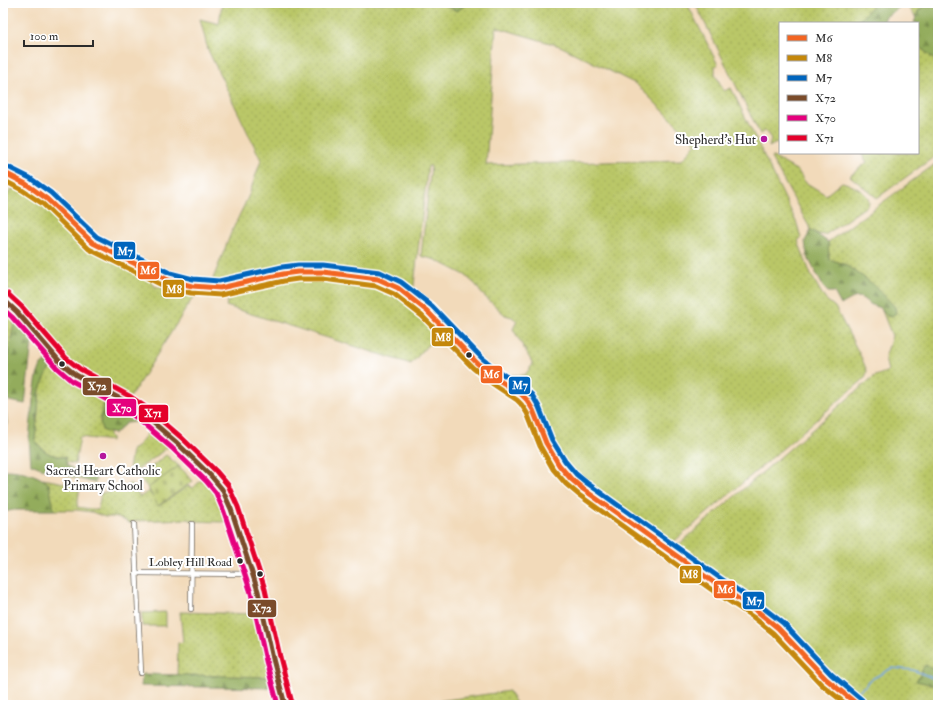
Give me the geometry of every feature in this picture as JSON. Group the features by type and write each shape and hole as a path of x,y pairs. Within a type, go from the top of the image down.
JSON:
{"highway":[{"path":"3,299 18,312 39,339 61,363 68,369 128,403 142,413 177,443 211,476 222,489 228,501 258,591 275,671 285,705"}],"street":[{"path":"3,172 26,184 44,196 93,243 178,283 192,286 220,288 283,274 311,271 378,279 398,288 427,311 477,364 521,394 527,400 533,410 546,443 559,465 583,489 778,628 826,679 858,705"},
{"path":"134,524 140,672"},
{"path":"191,609 192,524"},
{"path":"136,573 252,574"}],"green space":[{"path":"222,3 441,3 457,11 468,3 687,3 718,65 715,66 715,74 724,91 731,88 797,224 801,238 798,241 811,275 825,299 835,307 861,357 867,371 865,378 671,544 568,469 548,436 533,400 523,390 509,380 511,375 525,375 533,364 513,329 517,321 512,317 505,315 481,293 476,285 465,275 436,260 421,256 431,166 428,166 413,293 390,277 378,273 310,266 286,268 235,281 211,284 231,233 249,195 261,160 208,50 200,19 219,24","holes":["496,27 560,46 636,84 696,143 682,160 486,165"]},
{"path":"441,3 468,3 457,11"},
{"path":"695,3 875,3 858,22 779,22 779,142 769,147 771,139 767,132 764,131 760,134"},
{"path":"875,3 906,3 885,17 884,22 858,22"},
{"path":"906,3 928,3 918,11 916,18 910,9 904,5"},
{"path":"928,3 938,3 938,63 919,46 919,22 914,22 918,11"},
{"path":"919,46 938,63 938,154 877,198 850,176 867,162 862,154 919,154"},
{"path":"773,157 798,171 805,182 826,195 842,182 861,190 868,197 868,205 825,235 818,234 811,230 771,158"},
{"path":"938,162 938,535 933,541 938,547 938,670 925,666 938,675 938,705 870,705 780,624 676,547 873,377 888,371 885,358 892,336 881,308 887,316 892,316 844,264 829,259 828,242"},
{"path":"19,184 55,210 82,238 149,277 154,286 194,296 129,399 70,366 33,324 3,282 3,197"},
{"path":"811,230 828,242 829,259 844,264 874,285 895,307 896,313 892,316 887,316 881,308 874,306 859,297 849,300 841,305 834,292 828,292 824,288 807,256 805,241"},
{"path":"302,274 348,277 383,284 405,296 441,330 411,364 226,306 232,290 279,278"},
{"path":"3,308 15,319 5,370 3,395"},
{"path":"15,319 32,341 25,404 9,401 3,395 5,370"},
{"path":"51,361 51,365 40,389 35,440 47,453 65,457 67,465 77,471 80,475 96,479 95,483 46,470 31,464 29,439 33,400 37,376 41,365"},
{"path":"49,367 106,399 100,423 103,431 109,433 111,441 80,437 75,464 66,462 65,457 47,453 35,440 40,389"},
{"path":"94,390 117,401 145,419 143,421 126,423 114,434 103,431 100,419 106,399 92,391"},
{"path":"3,410 6,413 7,424 3,432"},
{"path":"153,426 173,443 128,476 132,450 136,448"},
{"path":"166,455 179,466 148,488 139,477"},
{"path":"179,466 193,481 158,506 148,488"},
{"path":"3,470 28,473 44,480 49,484 54,510 14,510 3,512"},
{"path":"205,476 220,496 230,520 222,522 192,521 188,519 135,521 132,524 118,517 105,517 92,512 77,510 54,510 49,484 43,479 80,486 77,507 98,510 101,493 124,488 130,483 140,497 149,491 159,506 188,486 193,488"},
{"path":"166,612 166,626 142,626 142,613"},
{"path":"180,612 257,614 271,677 177,676 178,643 183,642"},
{"path":"925,665 938,670 938,686 916,681"},
{"path":"142,674 271,677 274,688 141,686"},
{"path":"509,691 517,705 411,705"}],"waterway":[{"path":"857,692 866,685 868,681 892,668 913,670 938,680"}],"transit line":[{"name":"M7","path":"6,166 30,178 51,193 97,237 170,273 193,279 219,281 282,267 298,265 323,265 380,272 401,282 432,306 482,358 532,395 539,407 552,440 565,461 576,474 783,623 831,674 862,700"},
{"name":"M6","path":"3,172 26,184 47,199 93,243 168,280 192,286 220,288 283,274 298,272 323,272 378,279 398,288 427,311 477,363 497,379 521,394 527,400 533,410 546,443 559,465 571,479 716,584 757,611 778,628 826,679 858,705"},
{"name":"M8","path":"3,180 22,190 43,204 89,249 166,287 191,293 220,295 284,281 298,279 323,279 376,286 394,294 422,316 473,368 521,404 527,413 540,446 553,469 566,484 579,495 712,590 753,617 773,633 821,684 847,705"},
{"name":"X71","path":"8,294 22,307 66,358 80,369 131,397 147,408 182,438 216,471 228,485 238,507 265,589 292,703"},
{"name":"X72","path":"3,299 17,312 61,363 76,375 128,403 142,413 177,443 211,476 222,489 231,509 258,591 285,705"},
{"name":"X70","path":"3,309 12,317 57,368 72,381 124,409 138,419 172,448 206,481 216,493 224,512 251,593 266,661 278,705"}],"place":[{"name":"Shepherd's Hut","path":"764,139"},
{"name":"Sacred Heart Catholic Primary School","path":"103,456"},
{"name":"Lobley Hill Road","path":"240,561"}]}
